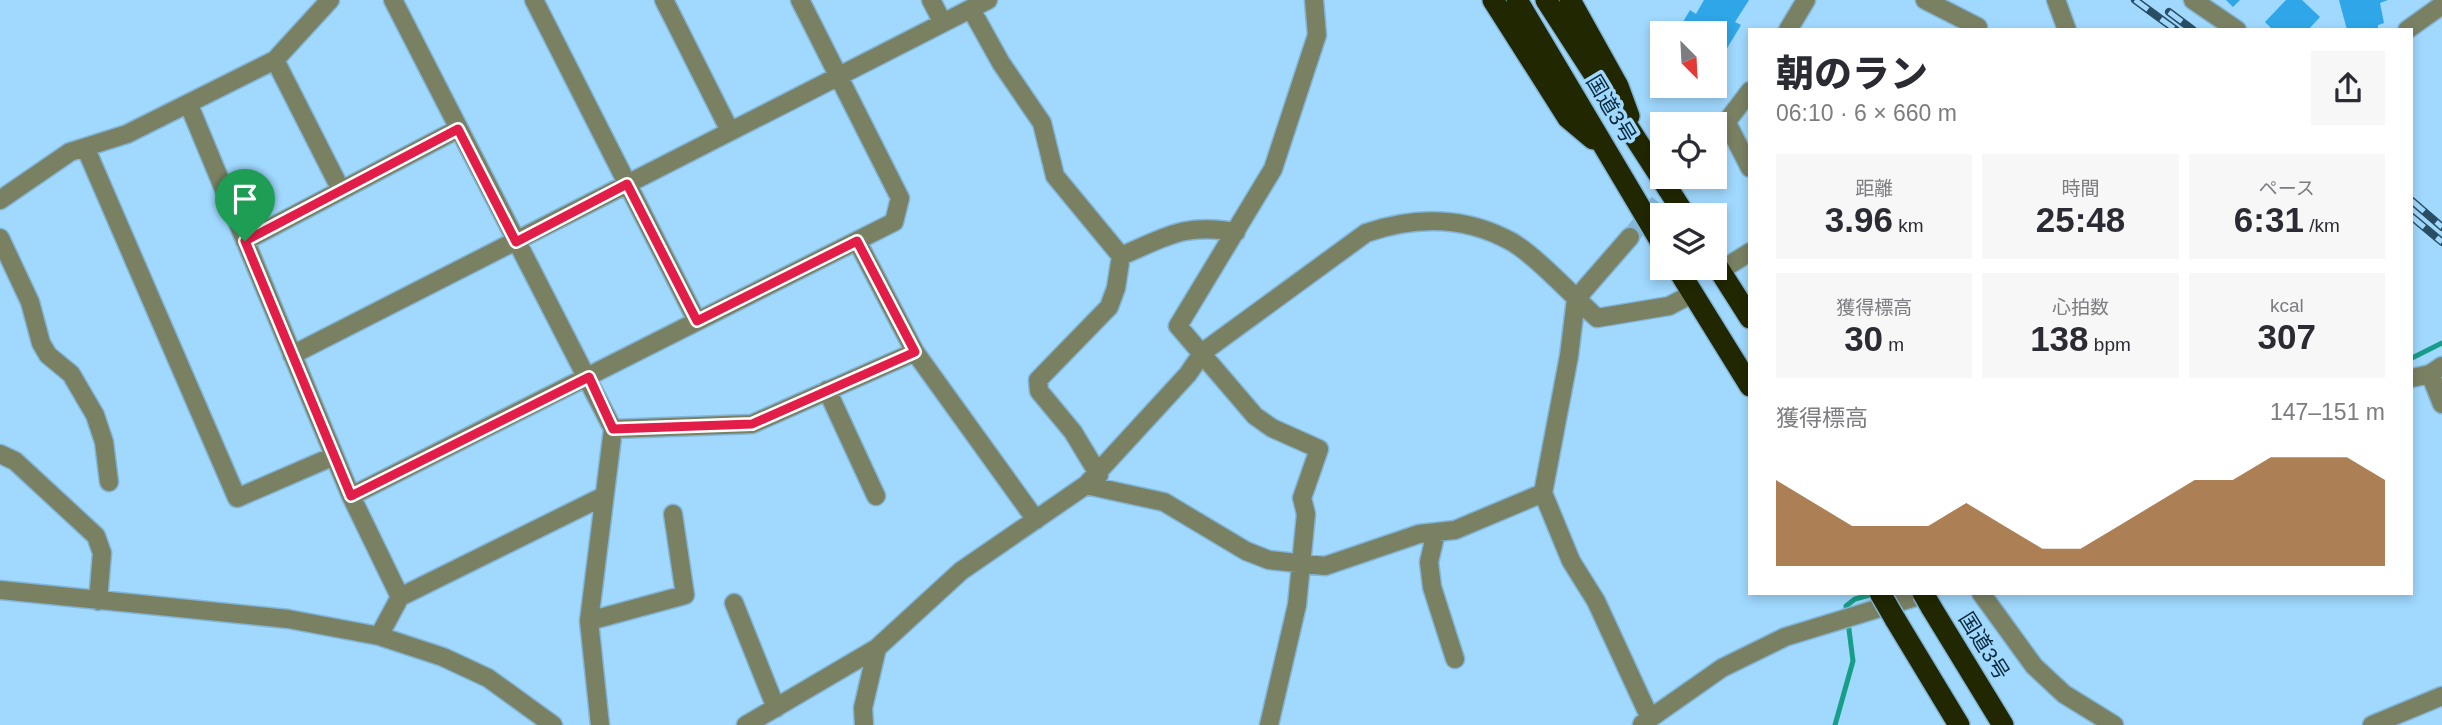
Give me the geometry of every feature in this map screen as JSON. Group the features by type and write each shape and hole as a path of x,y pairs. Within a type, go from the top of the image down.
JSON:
{"highway":[{"path":"1493,0 1568,118 1608,152"},
{"name":"国道3号","path":"1517,0 1650,224"},
{"name":"国道3号","path":"1546,0 1600,88 1636,136 1678,203"},
{"path":"1570,0 1618,86 1636,136"},
{"path":"1684,280 1748,383"},
{"path":"1726,280 1748,315"},
{"path":"1881,595 1959,725"},
{"name":"国道3号","path":"1928,598 2003,725"}],"street":[{"path":"0,200 70,152 127,134 275,60 330,0"},
{"path":"534,0 697,321"},
{"path":"664,0 730,131"},
{"path":"351,496 894,222 900,198 800,0"},
{"path":"931,0 943,23"},
{"path":"292,355 838,74 988,0"},
{"path":"1269,725 1297,605 1306,514 1302,498 1319,449 1272,428 1255,416 1178,326 1272,169 1317,35 1314,0"},
{"path":"1789,28 1806,0"},
{"path":"1925,0 1977,28"},
{"path":"2056,0 2066,28"},
{"path":"2193,0 2233,28"},
{"path":"395,1 516,242 589,377 613,429 589,621 600,725"},
{"path":"2410,28 2442,5"},
{"path":"971,9 1001,63 1042,123 1055,176 1121,256 1116,288 1109,307 1038,380 1039,391 1073,432 1092,480"},
{"path":"275,60 341,190"},
{"path":"1748,94 1727,123 1748,165"},
{"path":"189,105 351,496 400,597"},
{"path":"245,241 458,129"},
{"path":"86,149 237,498 334,456"},
{"path":"746,725 877,648 961,571 1092,480 1188,374 1203,352 1367,233 1394,223 1453,222 1482,229 1514,243 1597,317 1669,306 1692,294"},
{"path":"1121,256 1183,230 1205,227 1236,232"},
{"path":"1630,237 1576,299 1569,356 1543,493 1571,561 1596,601 1646,721 1721,668 1785,637 1928,598"},
{"path":"0,238 30,302 41,343 48,355 71,374 95,415 104,442 108,482"},
{"path":"857,241 915,352 1036,520"},
{"path":"1727,263 1748,253"},
{"path":"613,429 752,424 915,352"},
{"path":"2413,378 2436,370 2442,404"},
{"path":"827,390 876,496"},
{"path":"0,454 15,461 96,537 102,553 98,601"},
{"path":"1092,480 1164,502 1245,551 1269,560 1325,566 1387,543 1455,530 1543,493"},
{"path":"380,636 400,597 604,496"},
{"path":"589,621 684,595 673,513"},
{"path":"1436,532 1429,562 1432,587 1455,659"},
{"path":"0,590 288,619 380,636 443,657 488,678 553,725"},
{"path":"1982,595 2034,666 2064,694 2114,725"},
{"path":"734,603 776,708"},
{"path":"864,725 863,708 877,648"},
{"path":"2372,725 2442,696"}],"building":[{"path":"1704,0 1749,0 1735,22 1741,25 1727,48 1727,21 1684,21 1690,10 1696,14"},
{"path":"2226,0 2240,0 2233,7"},
{"path":"2286,0 2302,0 2320,17 2310,28 2271,28 2265,22"},
{"path":"2339,0 2388,0 2380,3 2384,23 2378,25 2378,28 2346,28"}],"waterway":[{"path":"2413,358 2442,343"},
{"path":"1835,725 1853,661 1846,606 1855,599 1870,595"}],"tunnel":[{"path":"1630,237 1670,189"}],"railway":[{"path":"2135,0 2173,28"},
{"path":"2169,12 2190,28"},
{"path":"2413,202 2442,227"},
{"path":"2413,218 2442,242"}],"route":[{"path":"458,129 516,242 627,184 697,321 857,241 915,352 752,424 613,429 589,377 351,496 245,241 458,129"}]}
